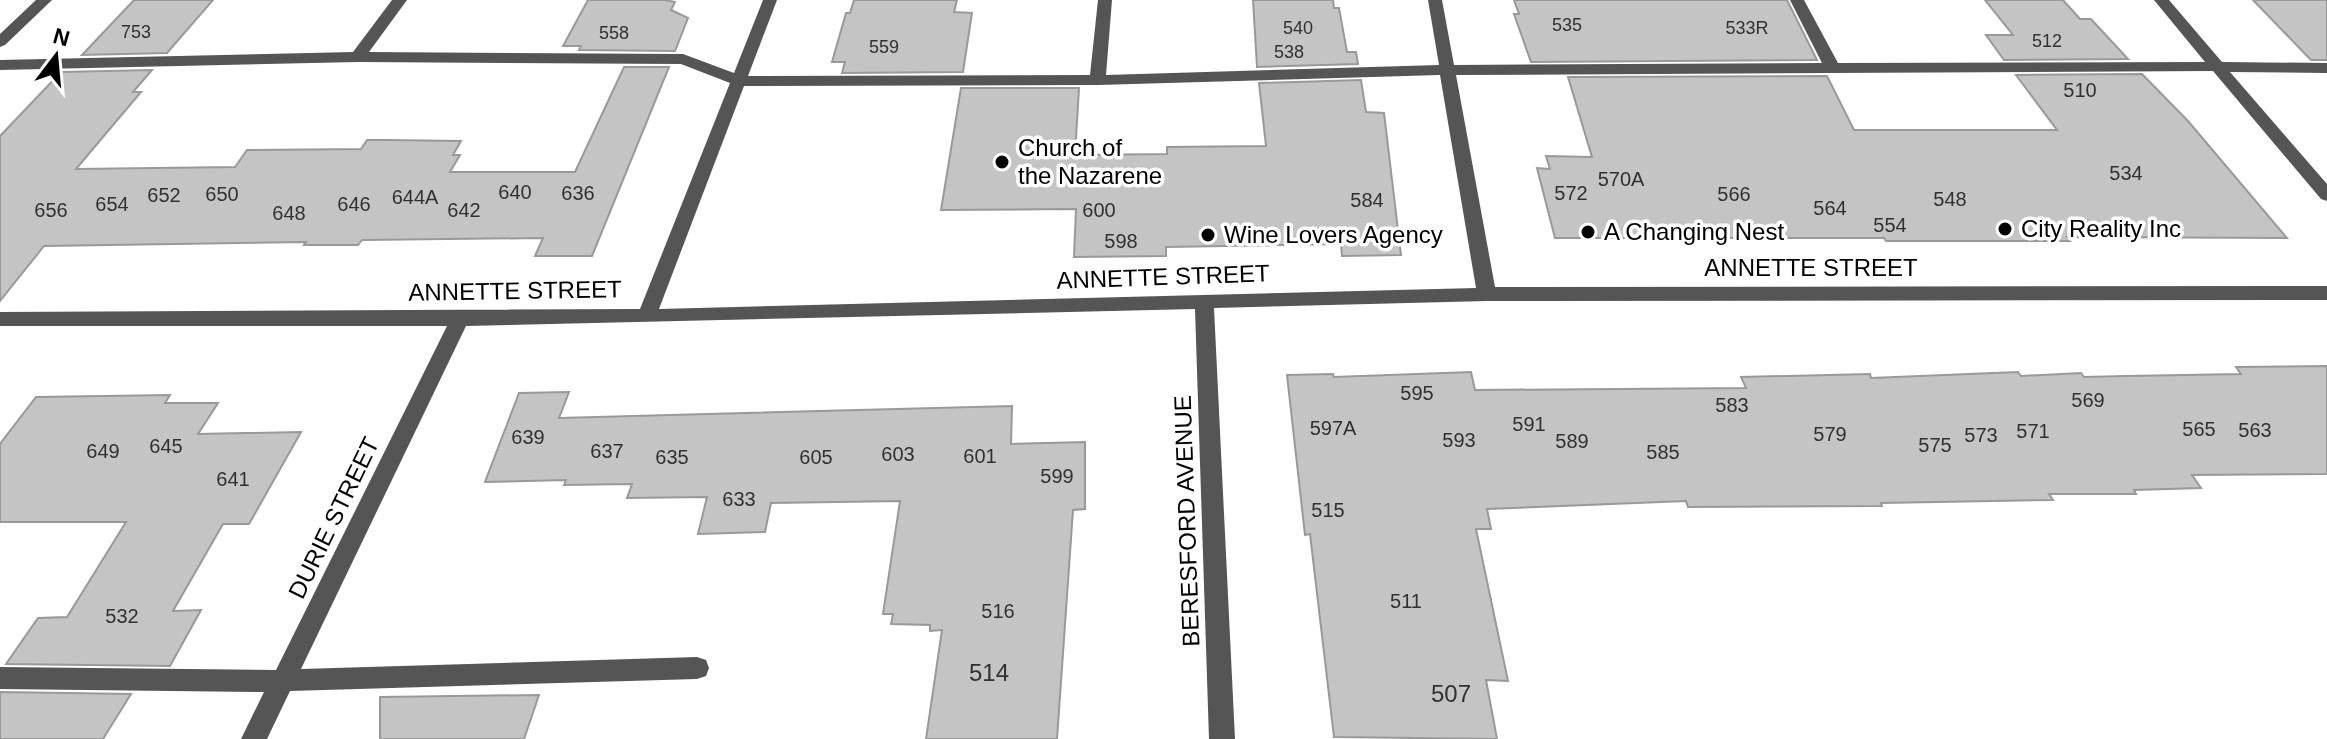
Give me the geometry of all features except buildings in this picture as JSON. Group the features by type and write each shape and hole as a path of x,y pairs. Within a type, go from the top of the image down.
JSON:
{"street":[{"path":"0,42 45,0"},
{"path":"358,57 400,0"},
{"path":"647,315 770,0"},
{"path":"1098,80 1105,0"},
{"path":"1435,0 1487,294"},
{"path":"1797,0 1833,69"},
{"path":"2161,0 2327,195"},
{"path":"0,65 358,57 683,59 740,81 1098,80 1447,71 2327,68"},
{"name":"ANNETTE STREET","path":"0,319 460,319 1487,294 2327,293"},
{"name":"BERESFORD AVENUE","path":"1204,302 1222,739"},
{"name":"DURIE STREET","path":"254,739 460,319"},
{"path":"0,678 282,681 697,668"}],"place":[{"name":"Church of the Nazarene","path":"1002,162"},
{"name":"City Reality Inc","path":"2005,229"},
{"name":"A Changing Nest","path":"1588,232"},
{"name":"Wine Lovers Agency","path":"1208,235"}]}
